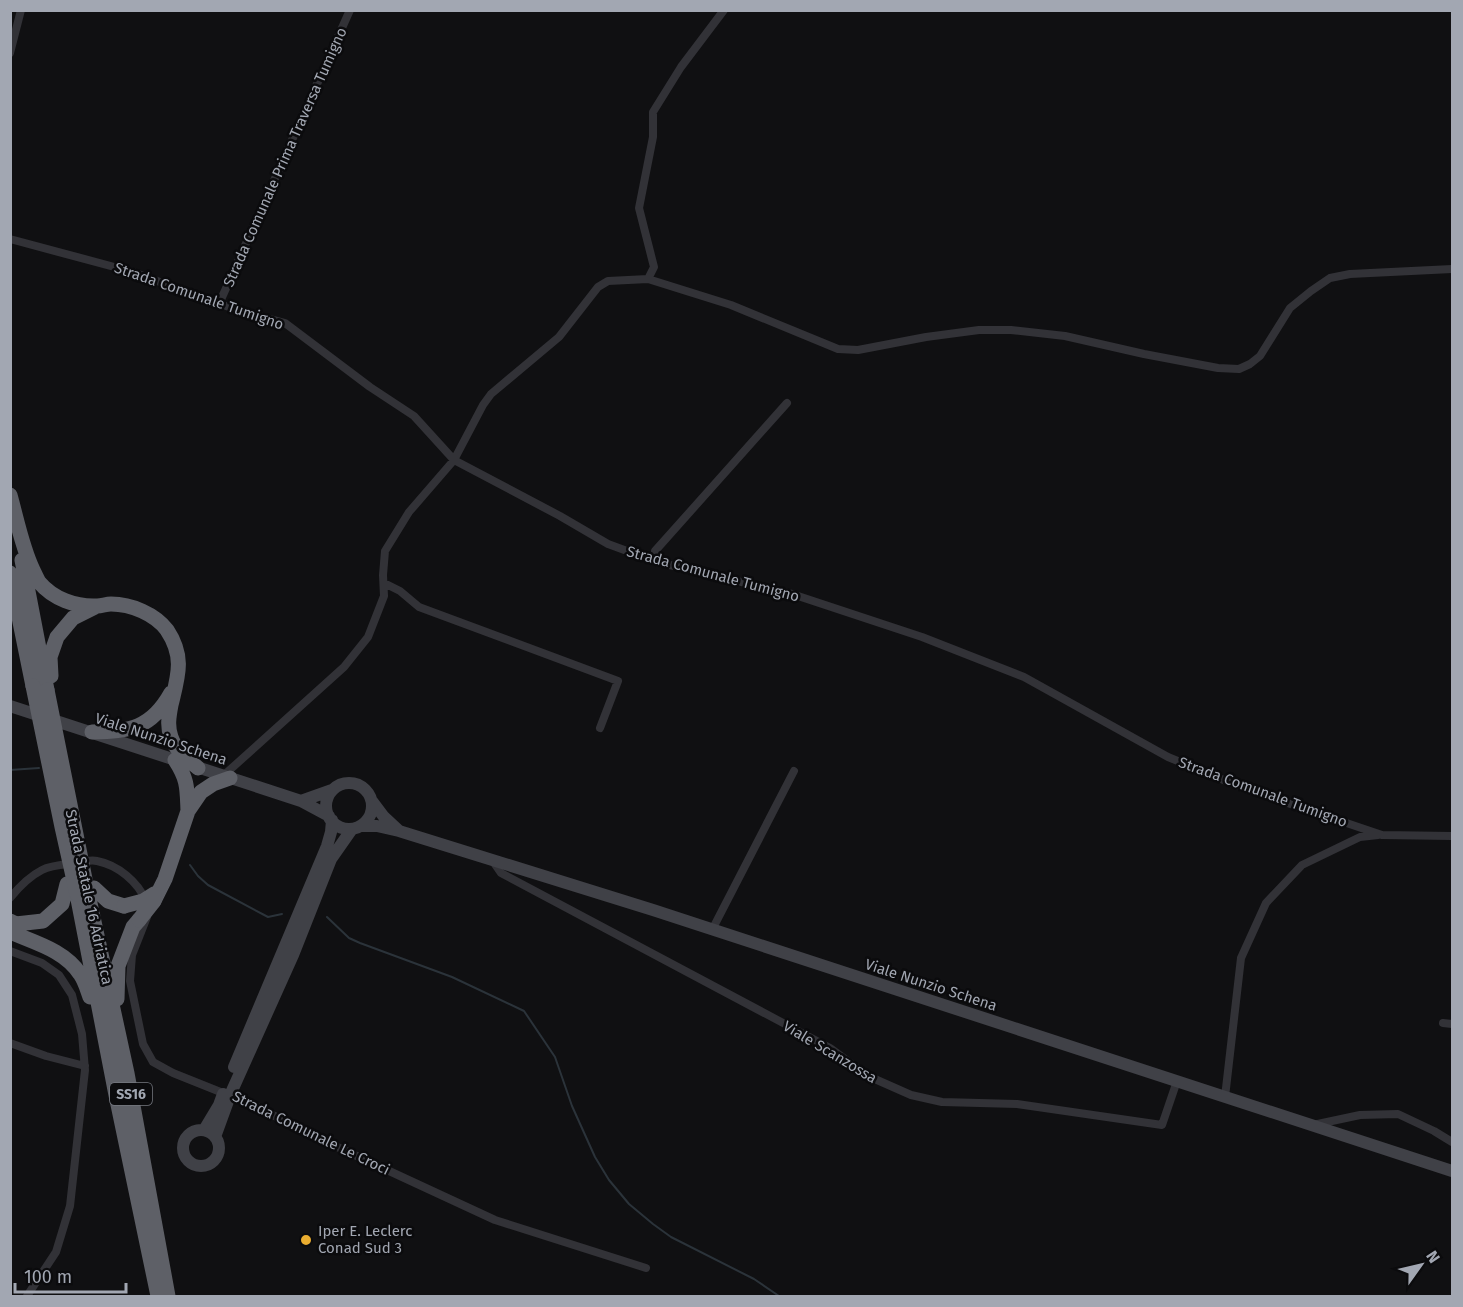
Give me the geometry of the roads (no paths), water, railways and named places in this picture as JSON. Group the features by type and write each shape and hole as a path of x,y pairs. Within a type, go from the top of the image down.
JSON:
{"highway":[{"path":"10,496 27,558 39,582 57,598 78,605 111,604 136,608 155,617 167,630 176,649 180,665 168,720 171,738 180,752 198,768"},
{"name":"Strada Statale 16 Adriatica","path":"10,496 116,1095 165,1293"},
{"name":"Strada Statale 16 Adriatica","path":"10,573 27,651 44,690 57,741 68,827"},
{"path":"10,605 27,651"},
{"path":"44,690 50,657 57,637 74,618 98,606"},
{"path":"92,732 132,729 148,721 164,705 177,683"},
{"path":"175,760 187,784 188,811"},
{"path":"127,1073 117,997 118,966 132,927 156,895 188,811 201,792 227,777"},
{"path":"12,928 43,921 81,890 124,906 156,895"},
{"name":"Strada Statale 16 Adriatica","path":"81,890 127,1073 165,1293"},
{"path":"12,928 67,959 81,975 92,1001 116,1095"}],"street":[{"path":"10,53 21,10"},
{"name":"Strada Comunale Prima Traversa Tumigno","path":"219,304 350,10"},
{"path":"648,279 654,267 639,208 653,137 653,112 681,67 724,10"},
{"name":"Strada Comunale Tumigno","path":"10,239 133,272 219,304 285,322 370,387 414,416 454,460 608,544 657,561 792,594 922,637 1024,677 1168,757 1243,788 1382,835 1452,836"},
{"path":"227,777 344,667 368,637 384,596 385,551 409,512 454,460 491,394 559,337 598,287 608,281 648,279 731,305 838,349 858,350 979,330 1011,330 1065,336 1218,368 1239,369 1260,356 1290,308 1330,279 1350,274 1452,269"},
{"path":"657,561 655,551 787,403"},
{"path":"384,583 400,591 419,607 618,681 600,728"},
{"name":"Viale Nunzio Schena","path":"10,706 301,801 330,818"},
{"path":"712,930 794,771"},
{"path":"209,1134 219,1105 227,1093 293,955 331,859 357,827 368,820 372,809 370,795 358,784 350,783 342,784 301,801"},
{"path":"227,1093 327,846 331,832 326,805 332,790"},
{"name":"Viale Nunzio Schena","path":"372,801 399,831"},
{"path":"330,818 336,825 344,828 357,827"},
{"name":"Viale Nunzio Schena","path":"357,827 377,826 399,831 492,860 1452,1171"},
{"path":"1225,1097 1241,958 1266,903 1302,865 1360,837 1382,835"},
{"name":"Viale Scanzossa","path":"492,860 501,873 830,1048 868,1076 910,1095 942,1102 1017,1104 1162,1125 1177,1081"},
{"name":"Strada Comunale Le Croci","path":"10,898 19,887 42,870 57,865 96,861 118,868 142,892 147,905 147,919 132,955 130,981 143,1044 153,1062 173,1073 227,1093 305,1132 495,1220 646,1268"},
{"path":"10,951 42,963 58,975 72,994 82,1034 85,1066 70,1206 56,1252 27,1296"},
{"path":"1443,1023 1452,1024"},
{"path":"10,1043 46,1056 85,1066"},
{"path":"1313,1126 1360,1115 1398,1114 1452,1142"}],"waterway":[{"path":"10,770 39,768"},
{"path":"190,865 208,885 268,917 282,914"},
{"path":"327,917 349,938 452,977 524,1011 555,1057 572,1106 595,1157 609,1180 629,1204 671,1237 754,1279 779,1296"}],"place":[{"name":"Iper E. Leclerc Conad Sud 3","path":"306,1240"}]}
